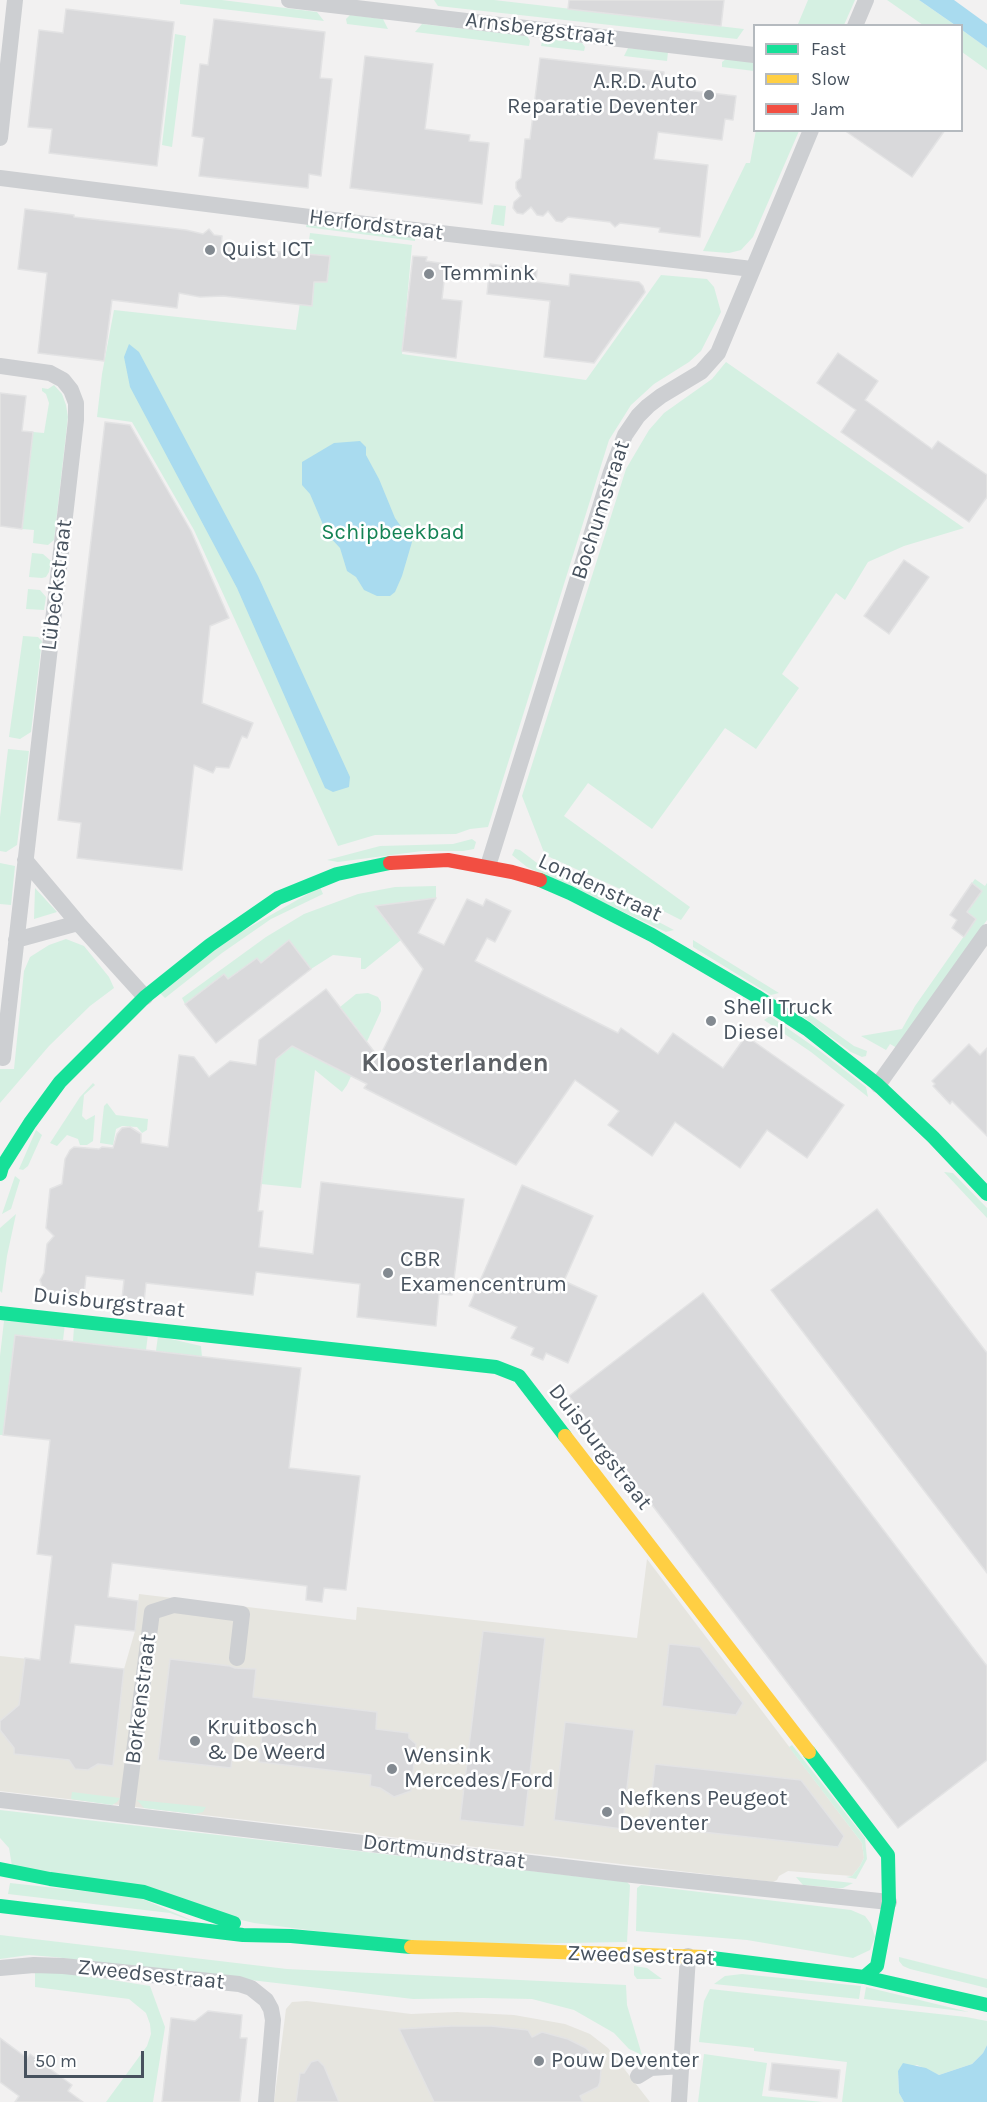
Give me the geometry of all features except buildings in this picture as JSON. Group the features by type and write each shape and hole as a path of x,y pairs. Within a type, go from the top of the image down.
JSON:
{"street":[{"path":"0,138 15,0"},
{"name":"Arnsbergstraat","path":"290,0 753,55"},
{"path":"856,24 866,0"},
{"name":"Bochumstraat","path":"489,866 611,472 625,435 648,406 701,372 718,353 810,132"},
{"name":"Herfordstraat","path":"0,178 397,228 752,269"},
{"name":"Lübeckstraat","path":"0,366 50,373 63,380 71,390 76,403 74,440 3,1058"},
{"path":"1,1169 30,1123 60,1082 145,997 25,860"},
{"name":"Londenstraat","path":"145,997 210,945 278,898 305,886 337,874 393,862 448,860 489,866 538,879 570,893 652,935 756,996 797,1023 878,1085 933,1137 987,1194"},
{"path":"16,940 78,923"},
{"path":"878,1085 987,932"},
{"name":"Duisburgstraat","path":"0,1313 496,1367 519,1376 888,1855 888,1902 877,1966 864,1977"},
{"name":"Borkenstraat","path":"126,1814 152,1612 174,1605 242,1614 237,1658"},
{"name":"Dortmundstraat","path":"0,1800 634,1875 888,1902"},
{"name":"Zweedsestraat","path":"0,1869 144,1893 219,1920 291,1936"},
{"name":"Zweedsestraat","path":"0,1877 50,1879"},
{"name":"Zweedsestraat","path":"0,1898 44,1912"},
{"name":"Zweedsestraat","path":"0,1906 243,1935 291,1936 412,1948 688,1956 752,1962 864,1977 987,2005"},
{"path":"680,2102 688,1956"},
{"name":"Zweedsestraat","path":"0,1968 34,1965 63,1966 239,1984 251,1988 266,2000 273,2020 266,2102"},
{"path":"638,2076 651,2068 682,2066"}],"shaded area":[{"path":"647,1559 862,1843 864,1858 852,1876 788,1871 773,1882 0,1791 0,1656 124,1669 135,1631 139,1594 356,1620 357,1607 637,1638"},
{"path":"307,2001 411,2014 457,2012 514,2015 565,2024 590,2034 608,2048 650,2102 274,2102 286,2009 292,2002"}],"green space":[{"path":"180,0 222,0 317,12 324,21 180,4"},
{"path":"434,0 494,0 744,29 737,39 438,6"},
{"path":"808,0 855,0 844,24 798,24"},
{"path":"887,0 919,0 954,24 922,24"},
{"path":"350,15 383,19 388,29 347,24 346,19"},
{"path":"422,24 527,36 530,41 529,46 415,32"},
{"path":"963,31 987,48 987,70 963,53"},
{"path":"175,34 186,36 172,147 162,145"},
{"path":"547,39 582,43 585,47 584,51 541,46 542,42"},
{"path":"628,48 668,52 667,61 624,56"},
{"path":"726,59 753,62 753,71 722,67 722,62"},
{"path":"756,132 799,132 753,237 741,250 729,253 703,251 746,163 750,163"},
{"path":"494,205 506,206 504,226 491,224"},
{"path":"307,223 415,236 415,241 306,227"},
{"name":"Schipbeekbad","path":"310,233 412,245 402,354 586,380 661,275 707,279 714,287 721,312 701,351 689,362 654,384 631,405 609,440 488,827 470,829 456,834 375,835 338,846 194,530 132,422 97,417 102,374 114,310 296,330"},
{"path":"726,362 964,528 904,546 868,562 845,600 836,593 782,674 799,688 756,749 725,728 652,829 588,783 564,816 690,907 681,920 545,855 522,796 626,469 649,430 664,413 712,379"},
{"path":"54,385 62,394 68,417 54,540 48,545 33,543 34,530 22,529 33,432 44,433 49,403 42,388 48,389"},
{"path":"32,553 43,554 51,561 46,577 29,577"},
{"path":"28,589 40,590 46,597 44,610 26,609"},
{"path":"23,636 38,637 42,641 31,732 20,739 9,737"},
{"path":"8,749 29,751 17,845 6,852 0,851 0,817"},
{"path":"472,839 476,842 474,849 463,851 422,851 338,862 327,860 380,846 453,844"},
{"path":"515,849 520,850 537,863 601,892 674,930 666,932 527,867 512,855"},
{"path":"0,863 15,866 11,905 0,904"},
{"path":"975,879 985,886 987,883 987,920 897,1048 890,1044 886,1050 861,1036 902,1029 915,1006 976,919 967,912 982,891 972,883"},
{"path":"436,886 436,898 375,906 401,940 365,969 361,969 361,958 333,955 311,969 289,941 261,963 257,958 228,979 224,974 185,1004 182,998 266,937 304,914 358,894 395,887"},
{"path":"320,887 323,894 271,919 222,953 165,998 160,993 227,940"},
{"path":"35,888 57,912 34,919"},
{"path":"66,939 84,946 109,977 114,988 90,1006 49,1046 0,1103 0,1069 14,1069 24,971 30,957 49,945"},
{"path":"693,940 779,993 771,995 693,947"},
{"path":"368,993 378,997 381,1002 381,1011 347,1085 342,1092 315,1070 301,1188 261,1184 276,1059 292,1046 347,1074 365,1039 340,1007 356,994"},
{"path":"794,1003 854,1046 867,1051 866,1056 862,1057 851,1052 795,1011"},
{"path":"770,1016 866,1087 868,1097 811,1052 764,1020"},
{"path":"93,1083 95,1085 84,1095 82,1116 86,1120 95,1115 93,1141 87,1145 80,1145 78,1139 67,1135 57,1146 50,1143 80,1097"},
{"path":"107,1103 116,1115 148,1119 147,1130 142,1133 137,1127 122,1126 116,1129 113,1145 100,1143 104,1106"},
{"path":"36,1130 42,1135 28,1166 23,1170 19,1169"},
{"path":"944,1172 953,1173 987,1208 987,1218"},
{"path":"15,1176 20,1180 11,1209 2,1214"},
{"path":"16,1214 2,1293 0,1291 0,1228"},
{"path":"4,1321 65,1324 63,1340 15,1335 3,1435 0,1435 0,1356"},
{"path":"74,1326 148,1334 146,1350 73,1342"},
{"path":"158,1336 201,1346 202,1357 156,1351"},
{"path":"792,1745 865,1838 867,1859 856,1879 846,1877 852,1876 864,1858 862,1843 789,1747"},
{"path":"72,1792 120,1798 112,1805 71,1799"},
{"path":"137,1800 206,1807 203,1812 195,1814 144,1808"},
{"path":"0,1810 627,1882 630,1885 627,1942 510,1944 378,1939 254,1923 12,1866 9,1848 0,1838"},
{"path":"796,1877 853,1883 843,1888 803,1885"},
{"path":"10,1883 138,1897 203,1925 170,1913 8,1894"},
{"path":"641,1885 851,1910 865,1916 871,1924 875,1937 870,1950 853,1958 747,1940 636,1931 637,1888"},
{"path":"0,1935 287,1969 626,1985 627,2005 642,2055 629,2049 614,2033 574,2010 532,1999 413,1999 54,1957 29,1955 0,1959"},
{"path":"899,1957 987,1979 987,1988 910,1969 903,1966"},
{"path":"634,1966 647,1968 662,1979 637,1979 634,1975"},
{"path":"55,1971 150,1986 165,2027 153,2102 106,2102 147,2046 151,2034 146,2013 129,1999 35,1987 35,1973"},
{"path":"742,1974 861,1986 859,1999 714,1984 725,1976"},
{"path":"866,1987 969,2012 864,1999"},
{"path":"710,1989 987,2021 987,2045 983,2053 972,2064 939,2075 917,2065 898,2071 899,2093 904,2102 842,2102 847,2062 699,2042 704,2001"},
{"path":"704,2054 767,2063 762,2096 823,2102 698,2102"}],"water":[{"path":"919,0 954,0 987,24 987,48 963,31 963,24 954,24"},
{"path":"129,344 139,352 258,576 350,777 349,787 333,792 325,788 237,588 130,387 124,357"},
{"path":"360,441 366,447 366,455 395,518 412,542 402,576 395,592 390,596 377,596 364,590 356,577 347,571 340,548 327,534 310,494 302,485 302,462 334,443"},
{"path":"987,2045 987,2102 904,2102 899,2093 898,2071 903,2063 926,2068 939,2075 972,2064 983,2053"}],"traffic: fast":[{"path":"0,1174 2,1167 30,1123 60,1082 145,997 210,945 278,898 337,874 390,863"},
{"path":"540,880 652,935 807,1029 878,1085 933,1137 987,1194"},
{"path":"0,1313 496,1367 519,1376 565,1436"},
{"path":"809,1752 888,1855 889,1902 877,1966 864,1977"},
{"path":"0,1869 50,1879 144,1892 234,1923"},
{"path":"0,1906 243,1935 291,1936 411,1947"},
{"path":"704,1957 864,1977 987,2005"}],"traffic: slow":[{"path":"565,1436 809,1752"},
{"path":"411,1947 704,1957"}],"traffic: jam":[{"path":"390,863 448,860 512,872 540,880"}],"place":[{"name":"A.R.D. Auto Reparatie Deventer","path":"709,95"},
{"name":"Quist ICT","path":"210,250"},
{"name":"Temmink","path":"429,274"},
{"name":"Shell Truck Diesel","path":"711,1021"},
{"name":"CBR Examencentrum","path":"388,1273"},
{"name":"Kruitbosch & De Weerd","path":"195,1741"},
{"name":"Wensink Mercedes/Ford","path":"392,1769"},
{"name":"Nefkens Peugeot Deventer","path":"607,1812"},
{"name":"Pouw Deventer","path":"539,2061"}],"district":[{"name":"Kloosterlanden","path":"455,1064"}]}
